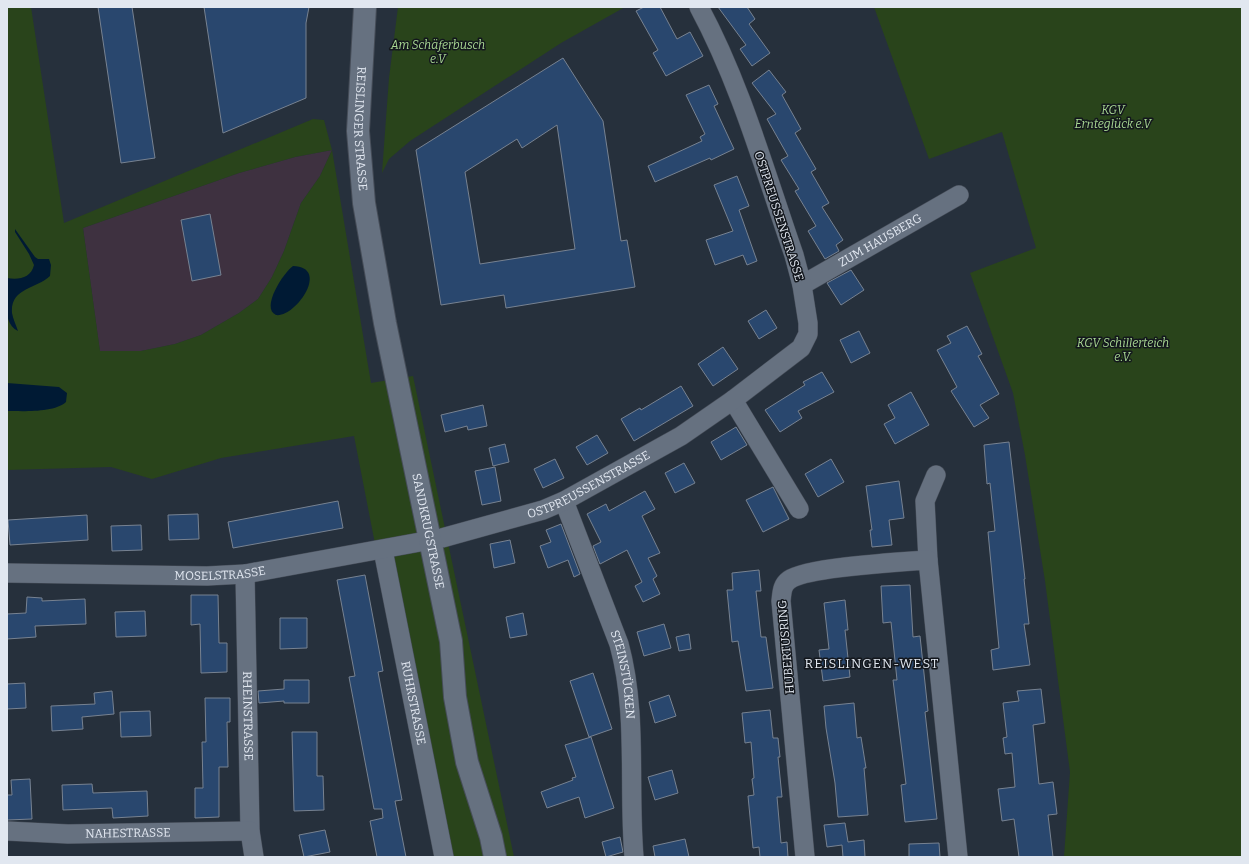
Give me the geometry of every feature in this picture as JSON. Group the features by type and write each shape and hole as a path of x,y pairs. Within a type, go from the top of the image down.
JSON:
{"street":[{"name":"REISLINGER STRASSE","path":"364,203 358,132 366,7"},
{"name":"OSTPREUSSENSTRASSE","path":"430,541 525,516 564,502 681,436 733,400 801,348 808,334 802,285 794,255 731,75 712,31 699,7"},
{"name":"ZUM HAUSBERG","path":"802,285 959,195"},
{"name":"SANDKRUGSTRASSE","path":"364,203 385,323 451,641 455,697 467,762 487,824 495,857"},
{"path":"733,400 799,509"},
{"path":"936,475 925,501 928,560 958,857"},
{"name":"STEINSTÜCKEN","path":"564,502 619,644 626,668 629,697 634,857"},
{"name":"MOSELSTRASSE","path":"7,574 191,576 245,574 430,541"},
{"name":"RUHRSTRASSE","path":"383,550 444,857"},
{"name":"HUBERTUSRING","path":"805,857 781,601 782,587 789,580 797,576 830,569 928,560"},
{"name":"RHEINSTRASSE","path":"245,574 250,831 254,857"},
{"name":"NAHESTRASSE","path":"7,831 68,834 250,831"}],"shaded area":[{"path":"332,150 320,176 301,203 284,251 272,277 258,299 239,313 201,335 175,344 141,351 100,352 83,228 239,173 295,157"}],"green space":[{"path":"7,7 31,7 64,223 313,119 324,120 332,150 371,383 413,376 514,857 436,857 354,436 221,458 152,479 111,467 7,470","holes":["332,150 320,176 301,203 284,251 272,277 258,299 239,313 201,335 175,344 141,351 100,351 83,228 239,173 295,157"]},
{"name":"Am Schäferbusch e.V","path":"398,7 625,7 561,43 410,141 389,159 382,173 389,78"},
{"name":"KGV Schillerteich e.V.","path":"874,7 1242,7 1242,857 1064,857 1070,772 1045,581 1025,455 1013,393 970,273 1036,248 1002,132 929,159"}],"water":[{"path":"15,229 35,257 38,259 49,259 51,265 50,276 25,290 15,298 12,305 12,313 18,331 13,327 7,315 7,278 16,279 24,277 30,273 34,265 15,232"},
{"path":"293,266 304,269 309,274 309,283 306,292 292,309 284,314 276,315 272,311 272,298 279,282"},
{"path":"7,383 59,387 67,393 66,402 61,406 46,410 7,411"}],"building":[{"path":"98,7 132,7 155,158 121,163"},
{"path":"204,7 309,7 306,23 306,98 223,133"},
{"path":"644,7 660,7 677,39 690,32 703,56 666,76 653,53 658,50 636,11"},
{"path":"718,7 747,7 755,19 749,24 770,53 752,66 740,49 746,45"},
{"path":"563,58 603,121 621,241 627,240 635,287 506,308 504,295 441,305 416,150","holes":["557,125 575,249 480,264 465,172 517,139 522,148"]},
{"path":"769,70 786,92 782,95 801,129 795,133 816,169 811,172 829,203 822,207 843,240 836,245 839,251 825,259 808,231 816,226 795,191 799,189 781,160 788,156 767,119 776,114 752,83"},
{"path":"709,85 718,104 714,106 734,149 711,160 710,158 655,182 648,166 702,141 700,137 705,134 686,95"},
{"path":"737,176 749,206 739,210 757,261 747,265 743,255 715,265 706,240 733,231 714,185"},
{"path":"210,214 221,275 192,281 181,220"},
{"path":"851,270 864,290 841,305 827,283"},
{"path":"766,310 777,328 759,339 748,321"},
{"path":"967,326 982,354 978,356 999,394 980,405 989,418 974,427 951,391 957,387 937,350 951,343 947,336"},
{"path":"859,331 870,353 851,363 840,340"},
{"path":"723,347 738,369 713,386 698,364"},
{"path":"822,372 834,392 798,411 802,418 780,432 765,410 805,385 803,382"},
{"path":"681,386 693,406 634,441 621,419 640,408 641,410"},
{"path":"911,392 929,425 895,444 884,424 895,418 888,405"},
{"path":"483,405 487,426 468,430 467,426 445,432 441,415"},
{"path":"736,427 747,445 721,460 711,442"},
{"path":"597,435 608,453 587,465 576,447"},
{"path":"1009,442 1025,579 1029,624 1024,624 1030,665 993,670 991,650 999,648 988,532 995,531 990,483 987,484 984,445"},
{"path":"505,444 509,462 493,466 489,448"},
{"path":"555,459 564,478 543,488 534,469"},
{"path":"831,459 844,482 818,497 805,474"},
{"path":"684,463 695,483 675,493 665,473"},
{"path":"495,467 501,501 482,505 475,471"},
{"path":"899,481 904,518 889,520 892,545 872,547 870,530 872,530 866,486"},
{"path":"773,487 789,519 763,532 746,500"},
{"path":"645,491 655,509 642,516 660,553 648,558 657,576 653,579 660,594 643,602 635,586 642,582 627,550 600,564 593,546 601,542 587,514 606,504 609,511"},
{"path":"338,501 343,528 233,548 228,522"},
{"path":"198,514 199,539 169,540 168,515"},
{"path":"87,515 88,540 10,545 8,520"},
{"path":"561,524 580,574 574,577 568,560 548,568 540,546 551,542 546,530"},
{"path":"141,525 142,550 112,551 111,526"},
{"path":"510,540 515,563 494,568 490,544"},
{"path":"759,570 761,591 756,591 761,637 766,637 773,688 746,691 738,641 732,642 727,590 733,590 732,573"},
{"path":"365,575 383,671 378,672 402,800 395,801 406,857 377,857 370,821 383,818 382,809 374,809 349,677 355,676 337,580"},
{"path":"910,585 913,637 920,636 928,711 925,712 937,819 905,822 901,785 906,784 893,680 897,680 891,622 883,623 881,586"},
{"path":"191,595 218,595 219,643 227,643 227,672 201,673 200,624 191,625"},
{"path":"27,597 42,598 42,601 85,599 86,624 35,626 36,637 7,639 7,614 26,613"},
{"path":"845,600 848,630 845,630 850,677 823,681 819,650 829,649 824,603"},
{"path":"145,611 146,636 116,637 115,612"},
{"path":"523,613 527,635 510,638 506,617"},
{"path":"280,618 307,618 307,648 280,649"},
{"path":"664,624 671,648 644,656 637,632"},
{"path":"689,634 691,649 679,651 676,637"},
{"path":"593,673 612,729 589,737 570,681"},
{"path":"284,680 309,680 309,703 284,703 284,701 259,703 258,691 284,689"},
{"path":"25,683 26,708 7,709 7,684"},
{"path":"1041,689 1045,723 1033,725 1039,784 1053,782 1057,814 1048,815 1053,857 1019,857 1014,819 1002,821 998,789 1015,787 1012,753 1005,754 1003,738 1007,737 1003,703 1019,701 1017,691"},
{"path":"112,691 114,714 82,717 83,729 52,731 51,706 95,704 94,693"},
{"path":"669,695 676,716 655,723 649,702"},
{"path":"205,698 230,698 230,722 227,722 228,767 219,767 219,817 195,818 195,788 203,788 202,742 206,742"},
{"path":"854,703 857,738 861,737 866,768 864,768 868,815 838,817 835,783 824,706"},
{"path":"770,710 773,738 778,738 780,757 778,757 782,797 777,797 781,843 787,842 788,857 760,857 759,847 753,848 748,796 754,795 752,779 754,778 751,742 745,743 742,713"},
{"path":"150,711 151,736 121,737 120,712"},
{"path":"292,732 317,732 317,776 323,776 324,810 294,811"},
{"path":"591,737 614,808 585,818 579,797 547,808 541,792 573,780 572,778 576,777 565,745"},
{"path":"672,770 678,793 655,800 648,777"},
{"path":"30,779 32,819 7,820 7,795 12,795 11,780"},
{"path":"92,784 93,793 147,791 148,816 113,818 112,808 63,810 62,785"},
{"path":"845,823 848,842 864,840 865,857 843,857 842,845 827,847 824,825"},
{"path":"325,830 330,852 304,857 299,835"},
{"path":"620,837 623,852 606,857 602,842"},
{"path":"685,839 689,857 655,857 653,846"},
{"path":"939,843 940,857 909,857 909,844"}],"district":[{"name":"REISLINGEN-WEST","path":"872,663"}],"park label":[{"name":"KGV Ernteglück e.V","path":"1113,117"}]}
